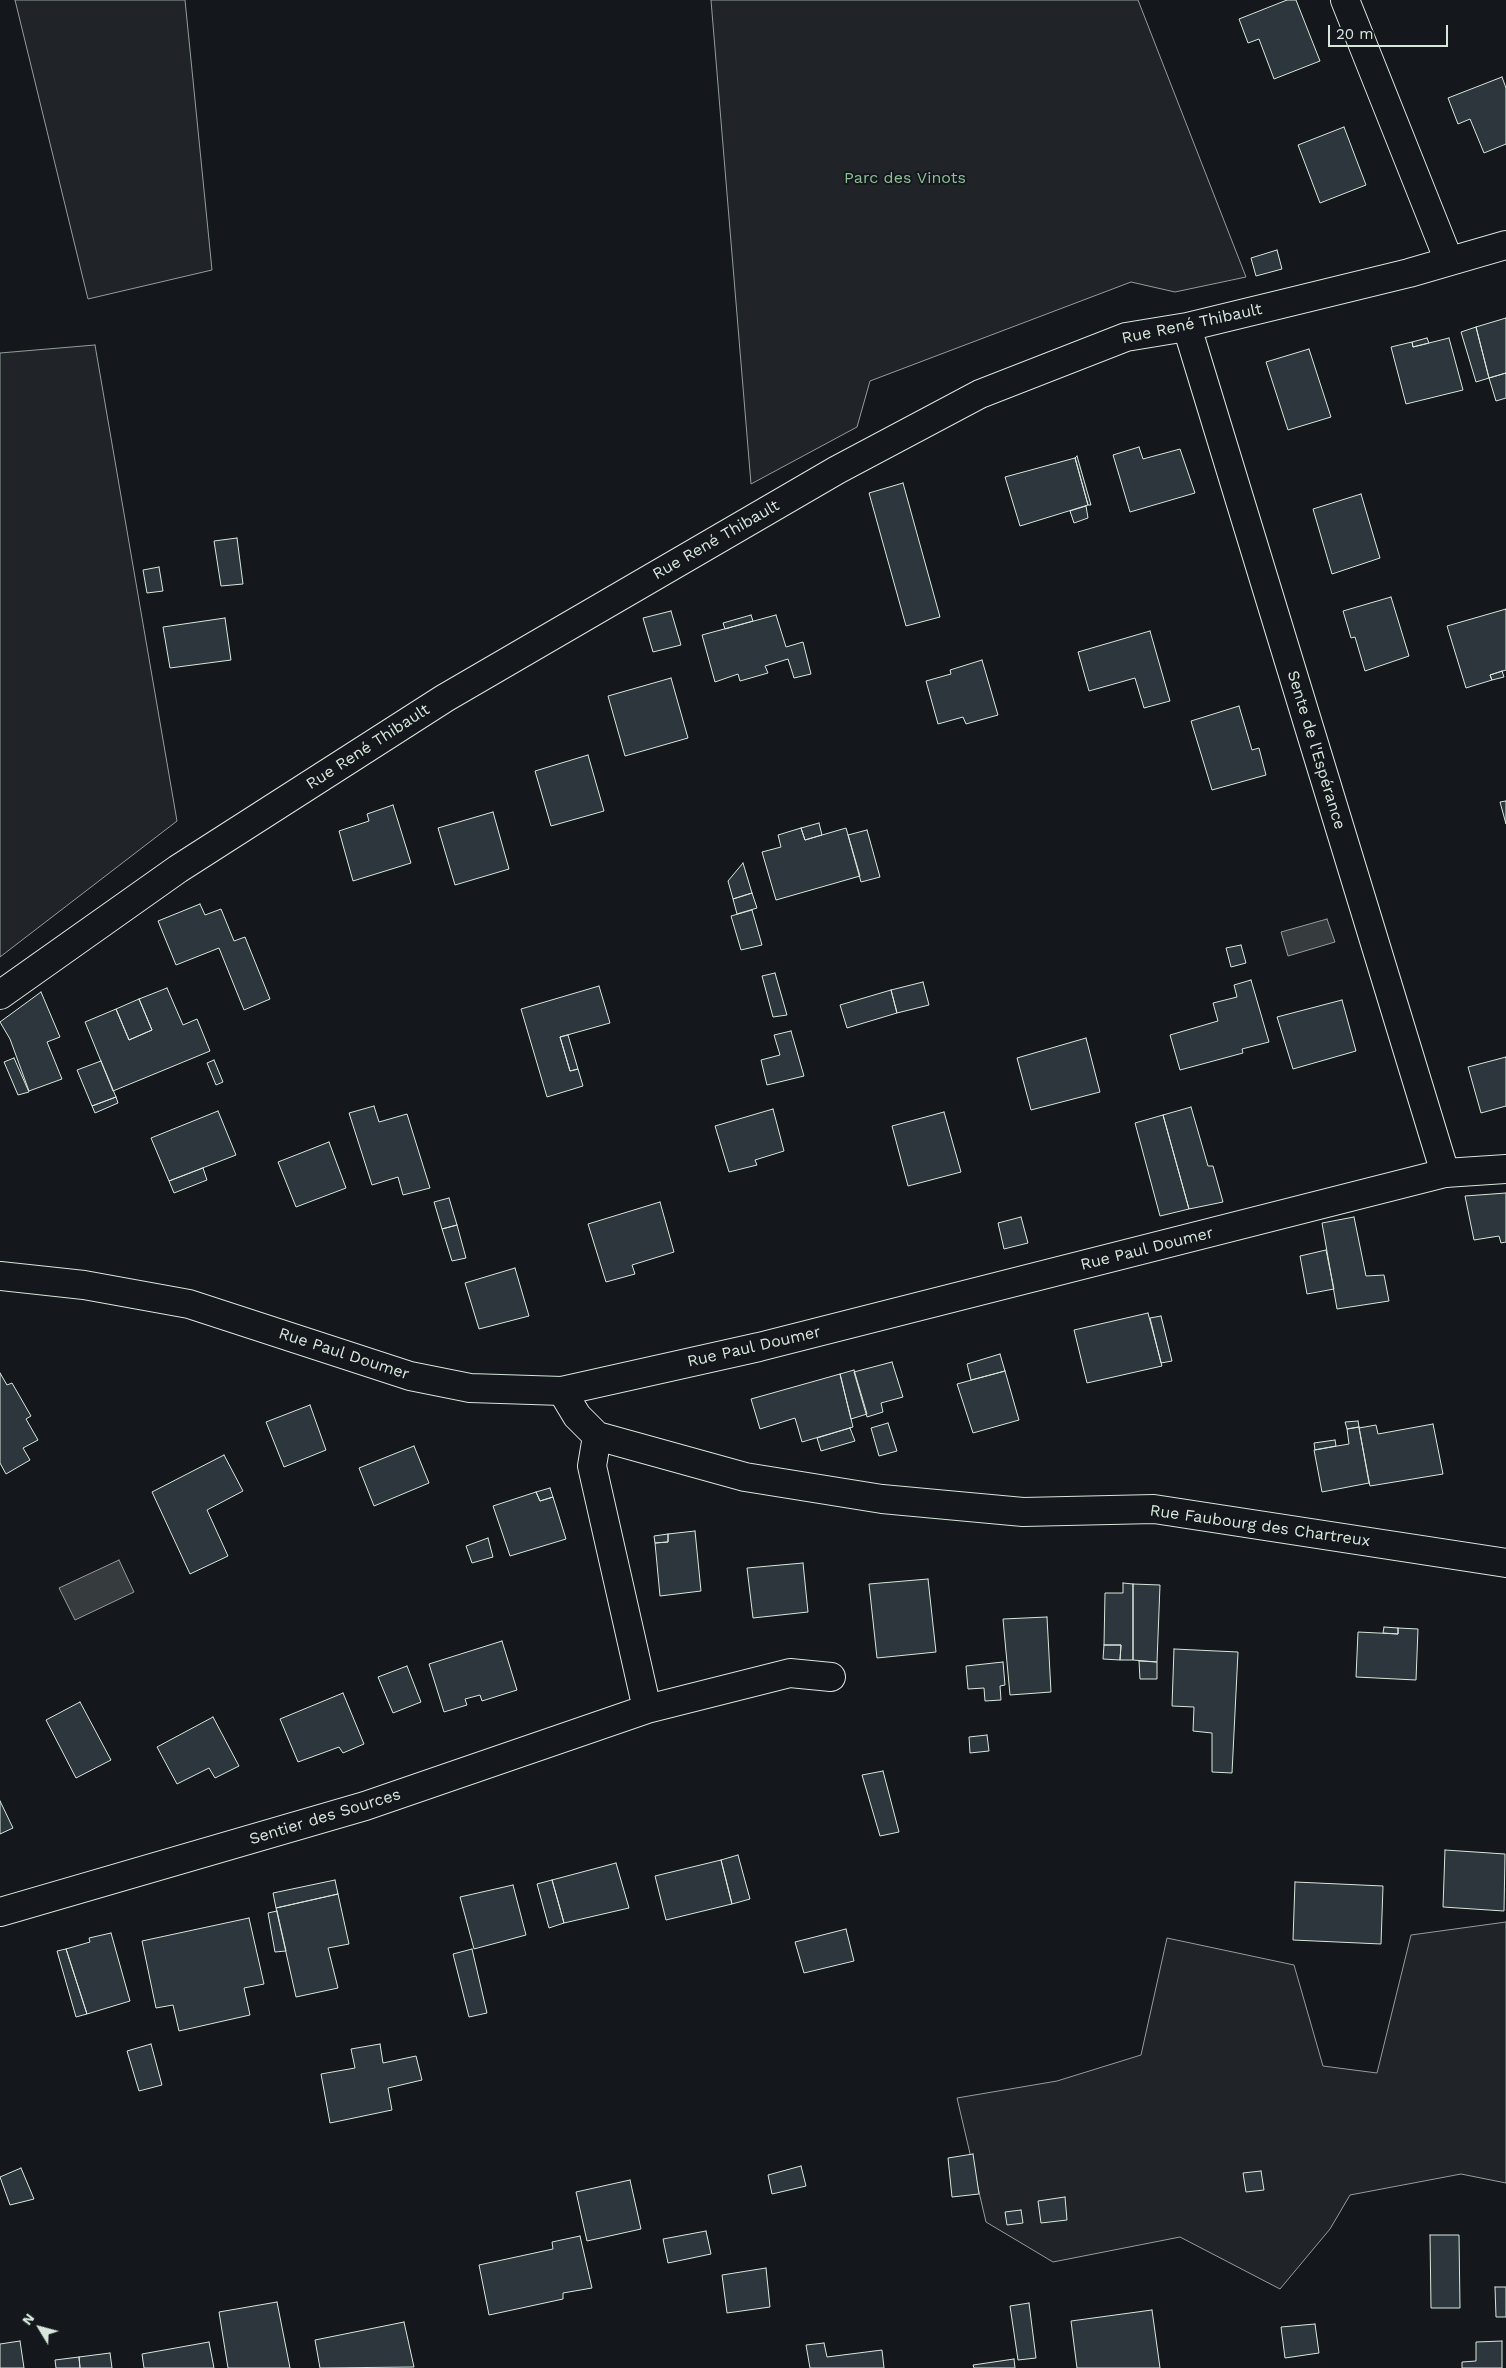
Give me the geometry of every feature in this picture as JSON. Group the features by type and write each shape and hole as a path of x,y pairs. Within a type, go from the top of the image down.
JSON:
{"street":[{"path":"1345,0 1449,261"},
{"name":"Rue René Thibault","path":"0,995 178,868 445,698 837,470 980,394 1126,337 1187,326 1409,273 1506,245"},
{"name":"Sente de l'Espérance","path":"1187,326 1445,1173"},
{"name":"Rue Paul Doumer","path":"0,1276 84,1285 189,1304 410,1376 470,1388 562,1392 759,1347 1445,1173 1506,1168"},
{"name":"Rue Faubourg des Chartreux","path":"562,1392 577,1416 597,1436 745,1477 882,1499 1023,1512 1154,1509 1506,1563"},
{"path":"597,1436 592,1466 647,1709"},
{"name":"Sentier des Sources","path":"0,1912 365,1806 647,1709 790,1673 831,1677"}],"green space":[{"path":"15,0 185,0 212,270 88,299"},
{"name":"Parc des Vinots","path":"711,0 1138,0 1246,277 1175,292 1131,282 870,381 857,427 751,484"},
{"path":"95,345 177,821 0,957 0,353"},
{"path":"1506,1922 1506,2183 1461,2174 1350,2195 1330,2229 1280,2289 1180,2237 1053,2262 986,2222 957,2098 1057,2081 1141,2055 1167,1938 1294,1965 1323,2066 1377,2073 1411,1935"}],"shaded area":[{"path":"1327,919 1335,942 1288,956 1281,932"},
{"path":"119,1560 134,1592 75,1620 59,1588"}],"building":[{"path":"1287,0 1296,0 1320,61 1274,79 1259,39 1248,43 1239,19"},
{"path":"1502,77 1506,88 1506,144 1484,153 1470,119 1458,124 1448,98"},
{"path":"1344,127 1366,185 1320,203 1298,145"},
{"path":"1277,250 1282,269 1256,276 1251,258"},
{"path":"1506,318 1506,373 1489,378 1476,327"},
{"path":"1476,327 1489,378 1476,382 1461,332"},
{"path":"1427,338 1429,343 1413,347 1412,342"},
{"path":"1449,338 1463,390 1406,404 1391,347 1412,342 1413,347"},
{"path":"1309,349 1331,417 1288,430 1266,362"},
{"path":"1506,373 1506,398 1496,401 1489,378"},
{"path":"1139,447 1143,459 1180,449 1195,493 1130,512 1113,455"},
{"path":"1077,456 1091,505 1088,505 1075,458"},
{"path":"1075,458 1088,505 1020,526 1005,477"},
{"path":"903,483 940,617 906,626 869,493"},
{"path":"1361,494 1380,558 1332,574 1313,509"},
{"path":"1086,506 1088,518 1074,523 1070,511"},
{"path":"237,538 243,584 221,586 214,541"},
{"path":"159,567 163,591 147,593 143,570"},
{"path":"1391,597 1409,656 1365,671 1355,637 1351,638 1343,611"},
{"path":"1506,609 1506,670 1490,675 1492,680 1466,688 1447,626"},
{"path":"671,611 681,645 653,652 643,618"},
{"path":"751,615 753,621 725,629 723,623"},
{"path":"776,615 786,647 803,642 811,674 794,678 788,659 765,666 768,673 740,681 738,674 715,682 702,635"},
{"path":"225,618 231,660 170,668 163,627"},
{"path":"1150,631 1170,701 1144,708 1135,678 1089,691 1078,652"},
{"path":"982,660 998,715 966,724 963,717 938,724 926,681 951,674 950,670"},
{"path":"1502,671 1504,677 1492,680 1490,675"},
{"path":"671,678 688,738 625,756 608,696"},
{"path":"1239,706 1252,750 1259,748 1266,775 1212,790 1191,721"},
{"path":"588,755 604,811 551,826 535,771"},
{"path":"1506,801 1506,824 1500,802"},
{"path":"393,805 411,863 353,881 339,831 369,821 367,814"},
{"path":"493,812 509,869 455,885 438,828"},
{"path":"819,823 822,835 805,840 801,828"},
{"path":"801,828 805,840 846,828 860,876 776,900 762,852 781,847 778,835"},
{"path":"867,830 880,877 861,882 848,835"},
{"path":"743,863 752,893 733,899 728,881"},
{"path":"752,893 757,908 737,914 733,899"},
{"path":"200,904 205,915 221,909 234,941 245,937 270,999 244,1010 219,948 176,965 158,921"},
{"path":"752,910 762,945 741,950 731,916"},
{"path":"1241,945 1246,963 1231,967 1226,948"},
{"path":"775,973 787,1015 773,1017 762,976"},
{"path":"1251,980 1269,1042 1242,1049 1243,1053 1180,1070 1170,1035 1218,1021 1213,1003 1237,997 1234,985"},
{"path":"923,982 929,1005 897,1013 891,990"},
{"path":"599,986 610,1023 560,1037 570,1071 578,1069 583,1086 547,1097 521,1009"},
{"path":"167,988 183,1025 197,1019 210,1051 113,1091 85,1022 116,1009 129,1040 152,1030 139,999"},
{"path":"891,990 897,1013 847,1028 840,1005"},
{"path":"41,992 60,1037 47,1042 62,1079 29,1091 10,1039 0,1022"},
{"path":"139,999 152,1030 129,1040 116,1009"},
{"path":"1342,1000 1356,1051 1293,1069 1277,1017"},
{"path":"791,1031 804,1076 767,1085 761,1060 780,1055 774,1035"},
{"path":"568,1035 578,1069 570,1071 560,1037"},
{"path":"1086,1038 1100,1092 1031,1110 1017,1058"},
{"path":"1506,1057 1506,1106 1481,1113 1468,1067"},
{"path":"14,1058 29,1092 18,1095 4,1062"},
{"path":"214,1060 223,1082 216,1085 207,1063"},
{"path":"101,1061 116,1097 92,1106 77,1070"},
{"path":"116,1097 118,1103 95,1113 92,1106"},
{"path":"374,1106 379,1122 407,1114 430,1188 403,1195 398,1177 372,1185 349,1113"},
{"path":"1191,1107 1208,1166 1213,1166 1223,1202 1189,1209 1163,1115"},
{"path":"773,1109 784,1151 755,1160 757,1165 729,1172 715,1126"},
{"path":"218,1111 236,1155 169,1181 151,1138"},
{"path":"944,1112 961,1172 908,1186 892,1126"},
{"path":"1163,1115 1189,1209 1160,1216 1135,1123"},
{"path":"329,1142 346,1188 296,1207 278,1162"},
{"path":"203,1168 207,1180 174,1193 169,1181"},
{"path":"1506,1193 1506,1242 1501,1243 1499,1236 1474,1240 1465,1196"},
{"path":"449,1198 457,1225 442,1229 434,1202"},
{"path":"660,1202 674,1252 632,1265 635,1274 606,1282 588,1224"},
{"path":"1021,1217 1028,1243 1004,1249 998,1223"},
{"path":"1354,1217 1366,1276 1384,1275 1389,1301 1337,1309 1322,1223"},
{"path":"457,1225 466,1258 452,1261 442,1229"},
{"path":"1326,1250 1334,1289 1307,1294 1300,1256"},
{"path":"515,1268 529,1316 479,1329 465,1283"},
{"path":"1148,1313 1162,1366 1087,1383 1074,1330"},
{"path":"1161,1316 1172,1361 1161,1363 1150,1318"},
{"path":"1000,1354 1005,1371 971,1380 967,1364"},
{"path":"892,1362 903,1397 881,1403 883,1412 867,1417 854,1372"},
{"path":"854,1370 867,1414 851,1419 840,1374"},
{"path":"1005,1371 1019,1420 973,1433 957,1384"},
{"path":"0,1373 7,1385 12,1383 31,1416 26,1419 38,1440 23,1448 30,1460 6,1474 0,1463"},
{"path":"840,1374 853,1427 802,1442 795,1418 760,1429 751,1399"},
{"path":"310,1405 326,1450 284,1467 266,1422"},
{"path":"1358,1421 1359,1427 1347,1429 1345,1422"},
{"path":"888,1423 897,1451 879,1456 871,1428"},
{"path":"1433,1424 1443,1474 1370,1486 1359,1428 1376,1425 1378,1434"},
{"path":"1359,1427 1369,1483 1322,1492 1314,1450 1349,1444 1347,1429"},
{"path":"850,1428 855,1441 821,1451 817,1438"},
{"path":"1335,1440 1336,1446 1315,1450 1314,1443"},
{"path":"414,1446 429,1483 374,1506 359,1468"},
{"path":"224,1455 243,1491 207,1510 228,1556 190,1574 152,1492"},
{"path":"550,1488 553,1497 540,1501 536,1492"},
{"path":"536,1492 540,1501 553,1497 566,1539 510,1556 493,1506"},
{"path":"695,1531 701,1591 660,1596 655,1543 668,1542 668,1534"},
{"path":"668,1534 668,1542 655,1543 654,1536"},
{"path":"488,1538 493,1557 472,1563 466,1546"},
{"path":"803,1563 808,1612 753,1618 747,1568"},
{"path":"928,1579 936,1652 877,1658 869,1584"},
{"path":"1123,1583 1133,1584 1133,1660 1120,1660 1121,1645 1104,1645 1105,1593 1123,1593"},
{"path":"1133,1584 1160,1585 1157,1662 1133,1660"},
{"path":"1047,1617 1051,1692 1010,1695 1003,1619"},
{"path":"1384,1627 1398,1628 1398,1634 1383,1633"},
{"path":"1398,1628 1418,1629 1416,1680 1356,1677 1358,1632 1398,1634"},
{"path":"502,1641 517,1690 482,1701 480,1695 465,1699 467,1705 444,1712 429,1664"},
{"path":"1104,1645 1121,1645 1120,1660 1103,1659"},
{"path":"1174,1649 1238,1652 1232,1773 1212,1772 1212,1733 1193,1731 1194,1707 1172,1706"},
{"path":"1139,1661 1157,1662 1157,1679 1140,1679"},
{"path":"1003,1662 1005,1685 1000,1686 1001,1700 985,1701 984,1688 968,1689 966,1666"},
{"path":"407,1666 421,1702 393,1713 378,1677"},
{"path":"343,1693 364,1744 343,1753 339,1747 298,1762 280,1719"},
{"path":"80,1702 111,1760 76,1778 46,1720"},
{"path":"213,1717 239,1766 215,1778 209,1768 177,1784 157,1747"},
{"path":"987,1735 989,1751 970,1753 969,1737"},
{"path":"883,1771 899,1832 880,1836 862,1775"},
{"path":"0,1801 13,1828 0,1834"},
{"path":"1445,1850 1505,1854 1504,1911 1443,1907"},
{"path":"738,1855 750,1899 732,1904 721,1860"},
{"path":"721,1860 732,1904 666,1920 655,1876"},
{"path":"616,1863 629,1908 564,1923 552,1880"},
{"path":"335,1880 338,1894 276,1908 273,1893"},
{"path":"552,1880 564,1923 549,1928 537,1884"},
{"path":"1295,1882 1383,1886 1381,1944 1293,1940"},
{"path":"513,1885 526,1935 474,1949 460,1897"},
{"path":"338,1894 349,1944 328,1948 338,1988 296,1997 276,1908"},
{"path":"277,1911 286,1951 275,1952 268,1913"},
{"path":"249,1918 264,1984 244,1988 250,2015 179,2031 173,2005 156,2008 142,1941"},
{"path":"846,1929 854,1961 804,1973 795,1942"},
{"path":"111,1933 130,2001 87,2014 66,1949 90,1942 89,1938"},
{"path":"66,1949 87,2014 76,2017 57,1951"},
{"path":"472,1949 487,2013 469,2017 453,1954"},
{"path":"151,2044 162,2085 139,2091 127,2051"},
{"path":"380,2044 383,2063 416,2056 422,2080 388,2088 392,2110 330,2123 321,2074 355,2068 351,2049"},
{"path":"973,2154 979,2194 952,2197 948,2158"},
{"path":"801,2166 806,2186 772,2194 768,2175"},
{"path":"21,2168 34,2199 10,2205 0,2177"},
{"path":"1261,2171 1264,2190 1246,2192 1243,2173"},
{"path":"630,2180 641,2229 587,2241 576,2192"},
{"path":"1065,2197 1067,2220 1041,2223 1038,2201"},
{"path":"1021,2210 1023,2223 1007,2225 1005,2212"},
{"path":"706,2231 711,2254 668,2263 663,2239"},
{"path":"1430,2235 1459,2235 1460,2308 1431,2308"},
{"path":"580,2236 592,2288 563,2293 563,2299 489,2315 479,2265 553,2249 552,2242"},
{"path":"766,2268 770,2307 727,2313 722,2275"},
{"path":"1495,2287 1506,2287 1506,2317 1496,2317"},
{"path":"277,2302 290,2368 228,2368 219,2312"},
{"path":"1029,2303 1036,2358 1018,2360 1010,2306"},
{"path":"1152,2310 1160,2368 1077,2368 1071,2321"},
{"path":"404,2322 414,2367 320,2368 315,2340"},
{"path":"1315,2324 1319,2353 1285,2358 1281,2327"},
{"path":"20,2341 24,2368 0,2368 0,2344"},
{"path":"1502,2341 1502,2368 1462,2368 1462,2362 1476,2361 1476,2342"},
{"path":"209,2342 214,2368 144,2368 142,2354"},
{"path":"824,2343 827,2357 882,2350 884,2368 810,2368 806,2345"},
{"path":"110,2353 112,2368 80,2368 79,2357"},
{"path":"79,2357 80,2368 56,2368 55,2360"},
{"path":"1014,2359 1015,2368 974,2368 973,2365"}]}
